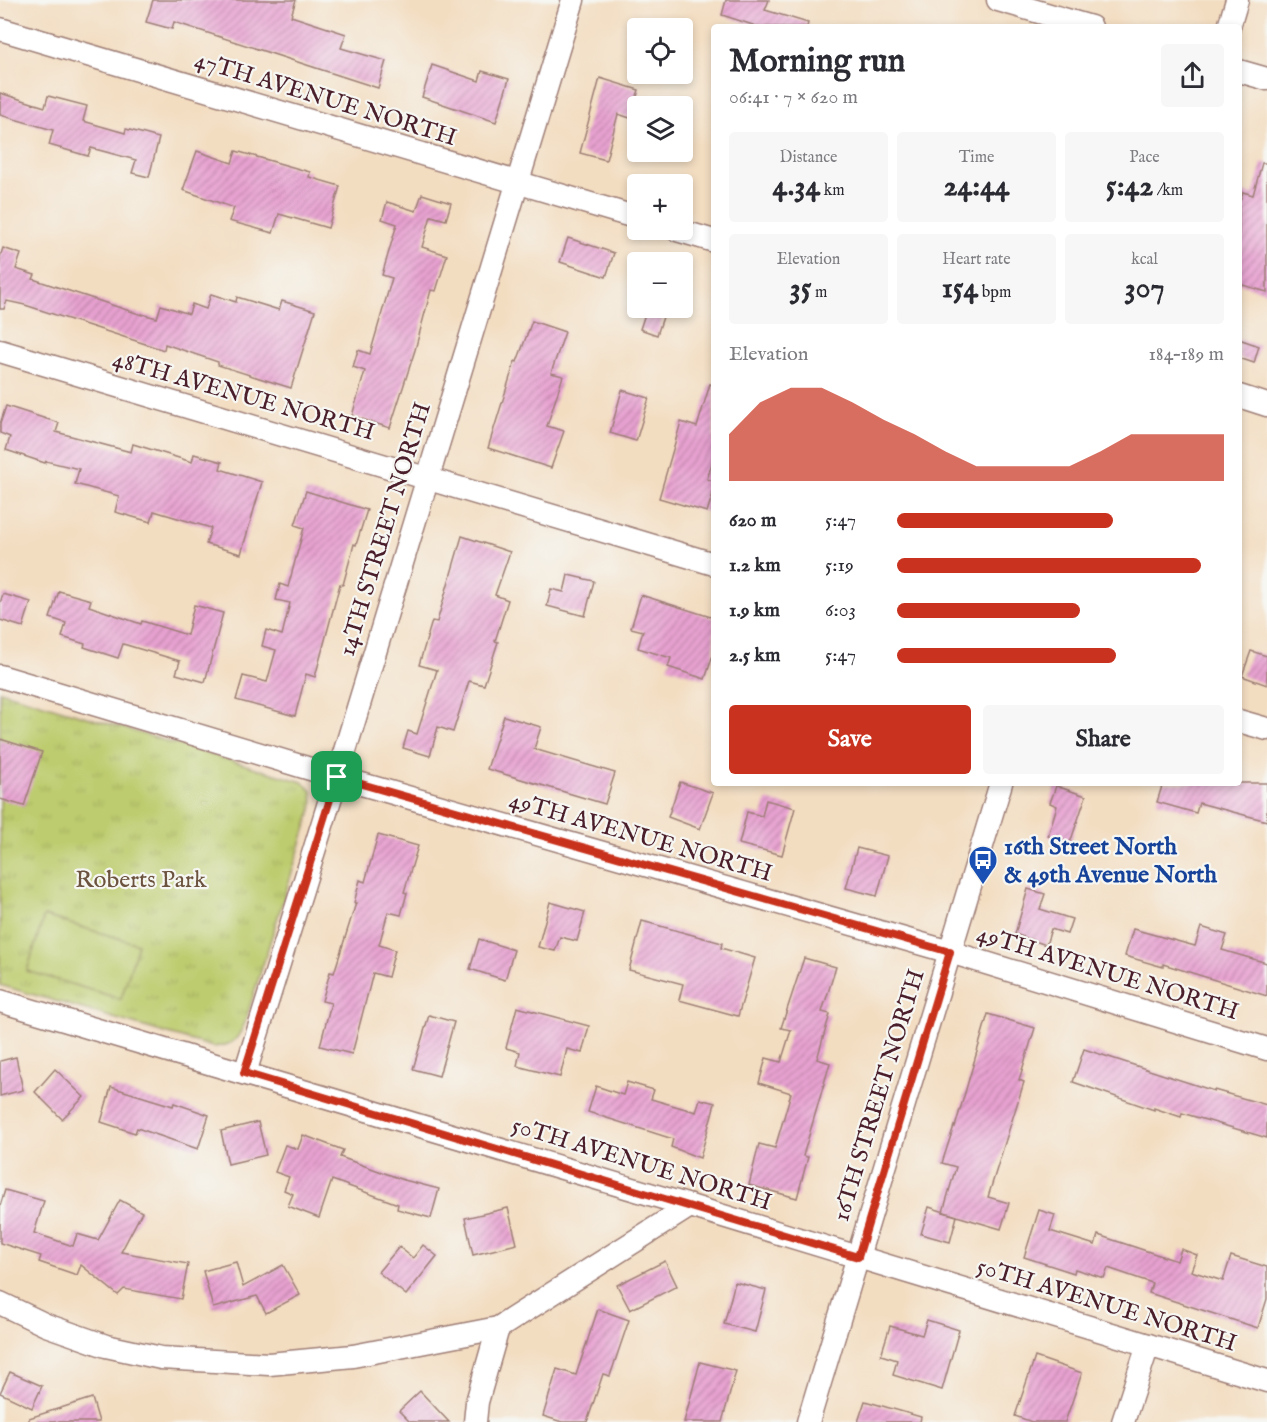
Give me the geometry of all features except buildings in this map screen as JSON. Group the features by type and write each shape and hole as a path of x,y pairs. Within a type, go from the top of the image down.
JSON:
{"street":[{"name":"14TH STREET NORTH","path":"244,1073 337,777 573,0"},
{"path":"998,0 1081,24"},
{"path":"1230,24 1237,0"},
{"name":"47TH AVENUE NORTH","path":"0,29 627,215"},
{"path":"1242,72 1267,79"},
{"path":"693,235 711,240"},
{"name":"48TH AVENUE NORTH","path":"0,351 711,563"},
{"path":"1242,397 1267,405"},
{"name":"49TH AVENUE NORTH","path":"0,676 337,777 950,952 1267,1049"},
{"path":"1242,722 1267,729"},
{"name":"16TH STREET NORTH","path":"808,1422 1000,786"},
{"name":"50TH AVENUE NORTH","path":"0,1001 690,1206 1267,1381"},
{"path":"0,1303 46,1325 106,1346 161,1358 258,1363 353,1356 498,1328 690,1206"},
{"path":"475,1422 477,1401 498,1328"},
{"path":"1123,1422 1148,1345"}],"green space":[{"name":"Roberts Park","path":"0,691 302,782 312,791 313,805 244,1025 233,1042 213,1047 0,985"},
{"path":"44,916 138,944 121,999 27,971"}],"place":[{"name":"16th Street North & 49th Avenue North","path":"983,886"}],"route":[{"path":"337,777 950,952 858,1257 244,1073 337,777"}]}
